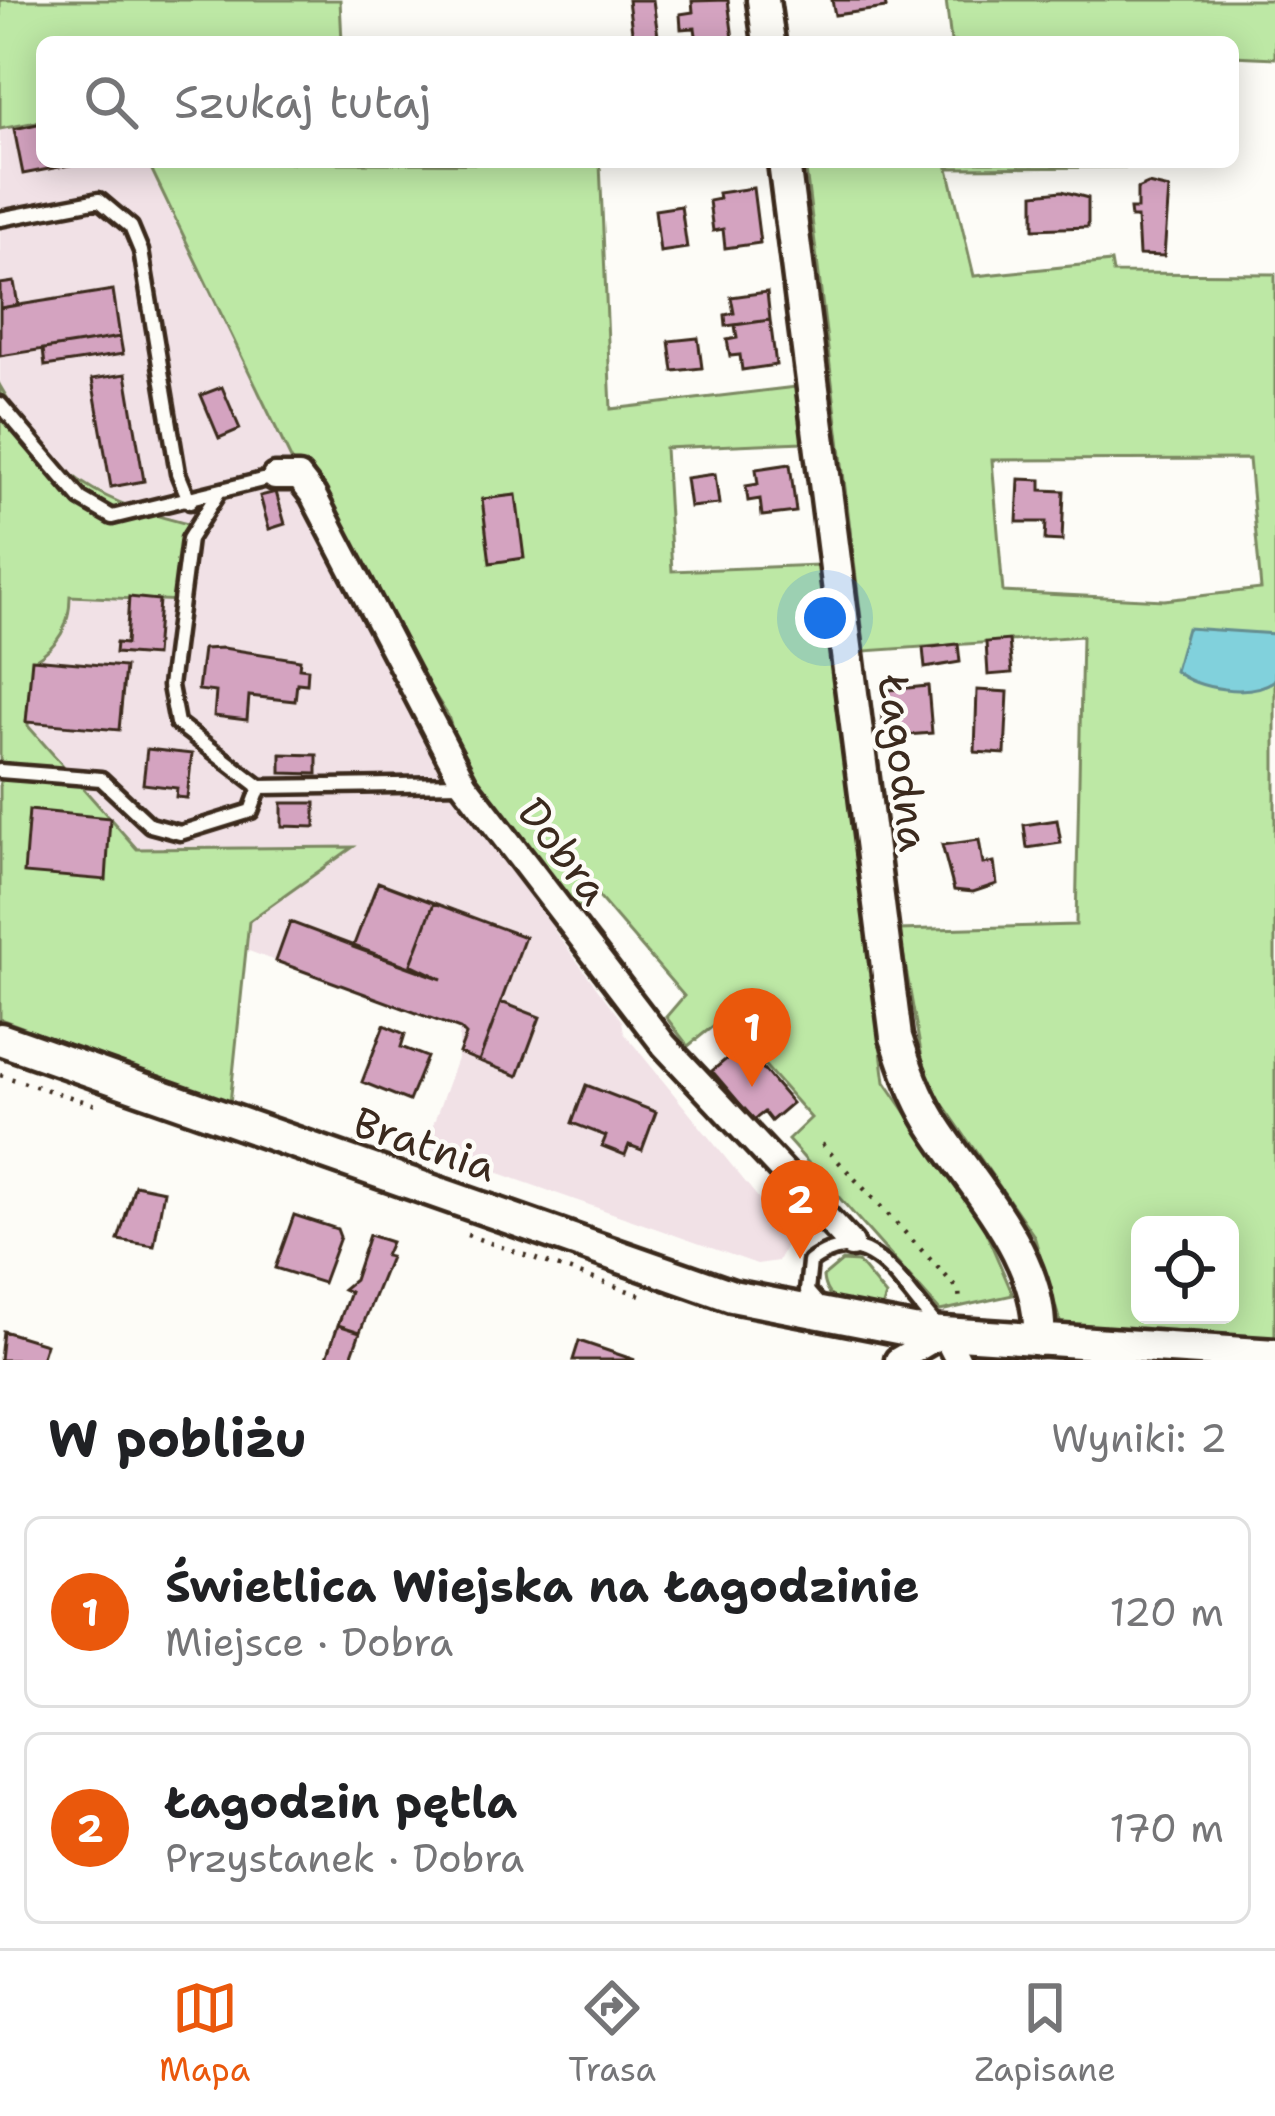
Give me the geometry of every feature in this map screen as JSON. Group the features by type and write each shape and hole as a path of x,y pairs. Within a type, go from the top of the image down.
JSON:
{"street":[{"path":"763,0 768,36"},
{"name":"Łagodna","path":"785,168 896,1037 912,1085 932,1122 1019,1255 1041,1309 1039,1340"},
{"name":"Dobra","path":"275,477 299,477 313,494 464,784 664,1045 851,1244"},
{"name":"Bratnia","path":"0,1039 732,1296 955,1343 1039,1340 1270,1355"},
{"path":"898,1360 955,1343"}],"lane":[{"path":"0,219 99,200 131,227 141,251 178,473 190,502"},
{"path":"0,404 81,500 112,517 190,502 275,477"},
{"path":"218,494 190,539 170,686 177,723 260,787 464,784"},
{"path":"0,771 101,779 150,825 181,833 251,811 260,787"},
{"path":"826,1314 807,1291 810,1262 832,1245 851,1244 868,1249 955,1343"}],"path":[{"path":"822,1144 959,1290 955,1343"}],"shaded area":[{"path":"36,122 36,168 151,168 303,484 448,716 462,762 574,911 553,929 622,1021 624,1033 790,1237 778,1261 757,1264 425,1147 459,1053 459,1029 246,950 249,921 351,848 137,849 28,726 33,658 70,596 181,601 180,568 199,526 123,509 79,483 21,424 0,386 0,129"}],"green space":[{"path":"0,0 340,0 342,36 36,36 36,122 0,129"},
{"path":"946,0 1275,0 1275,58 1239,56 1239,36 950,36"},
{"path":"151,168 600,168 611,409 796,387 803,442 665,448 672,571 818,565 885,1082 982,1223 1013,1295 940,1311 788,1140 811,1118 723,1018 688,1046 666,1017 684,996 597,895 574,911 462,762 448,716 303,484"},
{"path":"806,168 948,168 974,276 1111,262 1113,273 1275,274 1275,1339 1061,1325 1034,1236 926,1080 899,930 1076,925 1082,636 865,651","holes":["1249,459 1261,589 1164,600 1003,592 992,460"]},
{"path":"0,386 39,444 82,482 134,508 200,527 180,568 182,601 70,596 61,634 33,661 28,726 137,849 353,847 249,921 230,1104 0,1019"},
{"path":"842,1261 858,1262 886,1296 881,1311 843,1304 830,1295 823,1277"}],"water":[{"path":"1187,628 1275,634 1275,680 1238,690 1210,687 1185,677 1175,671"}],"building":[{"path":"628,0 653,0 658,36 633,36"},
{"path":"728,0 733,36 696,36 695,28 681,29 680,14 693,12 692,1"},
{"path":"832,0 885,0 886,8 835,15"},
{"path":"36,124 36,168 54,168 23,174 14,129"},
{"path":"1148,184 1169,189 1164,256 1139,255 1137,218 1131,218 1130,209 1137,209 1137,189"},
{"path":"753,188 760,243 725,248 723,229 713,231 709,201 719,199 718,193"},
{"path":"1062,191 1088,198 1088,227 1034,229 1034,194"},
{"path":"681,206 687,248 660,252 655,210"},
{"path":"14,282 18,305 0,308 0,284"},
{"path":"113,290 120,337 0,356 0,308"},
{"path":"767,292 770,320 726,326 725,315 734,313 731,297"},
{"path":"770,320 776,365 742,370 740,355 730,356 727,340 737,338 735,325"},
{"path":"120,337 123,354 45,366 43,349"},
{"path":"698,338 702,368 673,371 669,341"},
{"path":"126,374 144,481 111,487 92,379"},
{"path":"222,387 240,429 219,438 201,395"},
{"path":"790,464 796,512 762,516 760,499 748,501 746,486 758,484 756,469"},
{"path":"715,474 719,504 690,507 686,478"},
{"path":"1019,479 1041,480 1041,490 1064,491 1062,541 1045,540 1046,522 1017,522"},
{"path":"276,492 285,524 269,529 260,496"},
{"path":"516,495 524,558 490,563 482,499"},
{"path":"129,597 159,600 155,656 115,653 116,643 126,644"},
{"path":"1009,640 1012,673 988,675 986,642"},
{"path":"958,644 960,662 925,668 923,648"},
{"path":"203,649 300,660 299,668 308,669 307,684 297,683 295,701 249,696 247,720 214,716 216,692 198,690"},
{"path":"32,659 125,667 119,730 26,722"},
{"path":"928,686 932,733 893,736 891,720 882,720 881,707 890,706 888,690"},
{"path":"977,690 1008,692 1005,754 975,752"},
{"path":"147,749 192,754 187,798 176,797 177,788 143,784"},
{"path":"281,754 317,755 317,774 281,773"},
{"path":"282,803 315,803 315,827 282,826"},
{"path":"29,810 110,818 106,880 24,873"},
{"path":"1057,820 1061,843 1027,848 1024,825"},
{"path":"979,840 983,864 994,862 997,884 973,892 954,890 942,845"},
{"path":"378,882 434,903 411,964 442,979 353,947"},
{"path":"434,903 525,937 479,1061 459,1053 466,1035 460,1029 276,961 290,922 442,979 411,964"},
{"path":"501,1002 540,1017 518,1076 479,1061"},
{"path":"384,1025 405,1034 401,1047 427,1057 409,1101 362,1082"},
{"path":"743,1045 792,1103 771,1121 764,1112 754,1120 712,1071"},
{"path":"586,1085 656,1112 642,1150 629,1145 625,1155 602,1146 606,1136 572,1123"},
{"path":"135,1185 164,1191 154,1246 118,1240"},
{"path":"294,1215 337,1229 340,1237 323,1283 275,1268"},
{"path":"369,1235 391,1242 385,1256 390,1257 360,1332 338,1325 350,1292 343,1289 354,1280"},
{"path":"338,1325 360,1332 350,1360 326,1360"},
{"path":"3,1331 46,1344 41,1360 0,1360"},
{"path":"579,1341 635,1360 573,1360"}],"place":[{"name":"Świetlica Wiejska na Łagodzinie","path":"752,1087"},
{"name":"Łagodzin pętla","path":"800,1259"}]}
